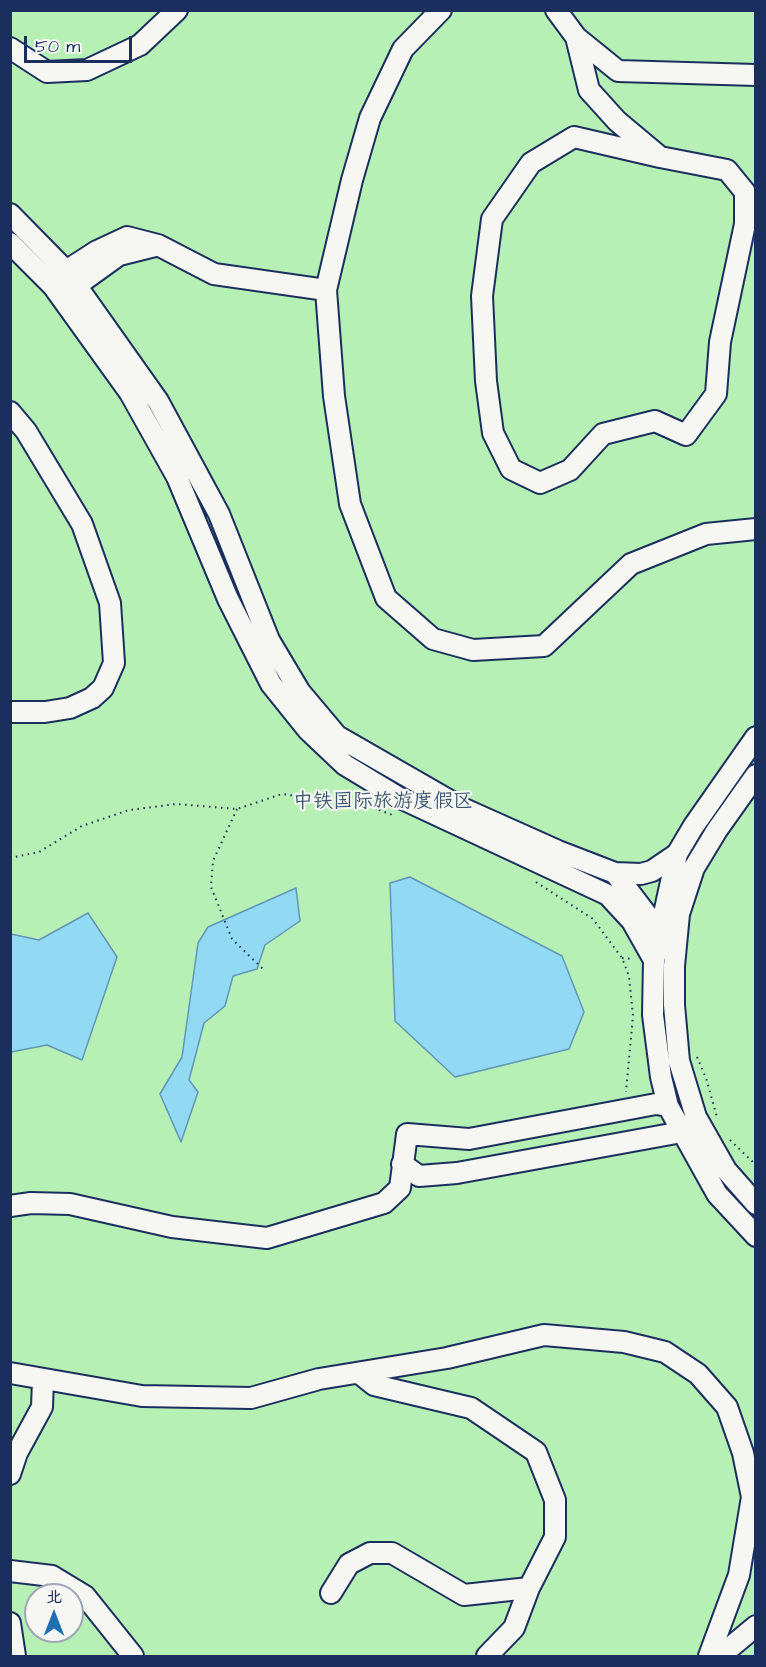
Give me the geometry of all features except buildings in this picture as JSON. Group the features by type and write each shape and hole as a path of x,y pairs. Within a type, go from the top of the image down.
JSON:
{"street":[{"path":"10,48 47,72 87,70 140,45 177,10"},
{"path":"441,10 403,49 370,118 352,180 326,290 334,396 350,504 386,598 433,639 473,650 544,646 631,564 706,534 756,529"},
{"path":"556,10 576,37 618,71 756,75"},
{"path":"576,37 589,90 616,122 660,157 727,170 745,192 745,224 720,342 716,394 686,435 655,421 603,434 570,470 540,483 511,469 493,433 486,381 482,296 492,219 531,163 574,137 660,157"},
{"path":"10,214 158,401 219,514 269,640 300,692 337,736 464,809 558,851 617,886 661,933 674,952"},
{"path":"10,243 65,281"},
{"path":"65,281 119,255 158,245 214,273 326,290"},
{"path":"10,412 26,431 82,524 110,603 114,663 103,688 92,698 70,708 53,711 10,712"},
{"path":"756,737 693,827 677,854 654,960 653,1015 655,1040 668,1106 717,1194 756,1236"},
{"path":"756,775 717,830 694,868 679,914 674,952 674,1005 679,1061 696,1117 726,1170 756,1204"},
{"path":"617,886 640,874 652,871 677,854"},
{"path":"617,886 672,876 694,868"},
{"path":"617,886 632,921 654,960"},
{"path":"10,1206 31,1203 70,1204 172,1227 267,1238 384,1203 400,1188 407,1134 468,1139 656,1104 668,1106"},
{"path":"402,1164 419,1176 457,1173 682,1132"},
{"path":"10,1372 142,1396 250,1398 319,1379 447,1358 544,1335 624,1342 665,1352 698,1374 727,1407 743,1453 752,1497 739,1575 709,1656"},
{"path":"359,1372 374,1385 471,1408 536,1452 555,1500 555,1537 529,1588 514,1628 487,1656"},
{"path":"10,1474 17,1453 42,1407 43,1378"},
{"path":"331,1593 349,1564 370,1553 392,1553 464,1595 529,1588"},
{"path":"10,1570 52,1576 86,1596 133,1656"},
{"path":"10,1623 15,1656"},
{"path":"720,1656 756,1626"}],"path":[{"path":"10,858 39,852 82,826 129,810 176,804 237,809 282,794 369,806 399,818"},
{"path":"237,809 213,861 212,887 232,939 264,969"},
{"path":"536,882 593,920 622,958 629,976 633,1016 625,1110"}],"green space":[{"name":"中铁国际旅游度假区","path":"11,11 755,11 755,1656 11,1656"}],"water":[{"path":"410,877 562,956 584,1012 569,1049 455,1077 395,1021 390,883"},
{"path":"296,888 300,921 265,945 257,969 233,976 225,1006 204,1023 189,1080 198,1092 181,1142 160,1094 182,1057 198,943 208,927"},
{"path":"88,913 117,957 82,1060 47,1045 11,1052 11,934 39,940"}]}
